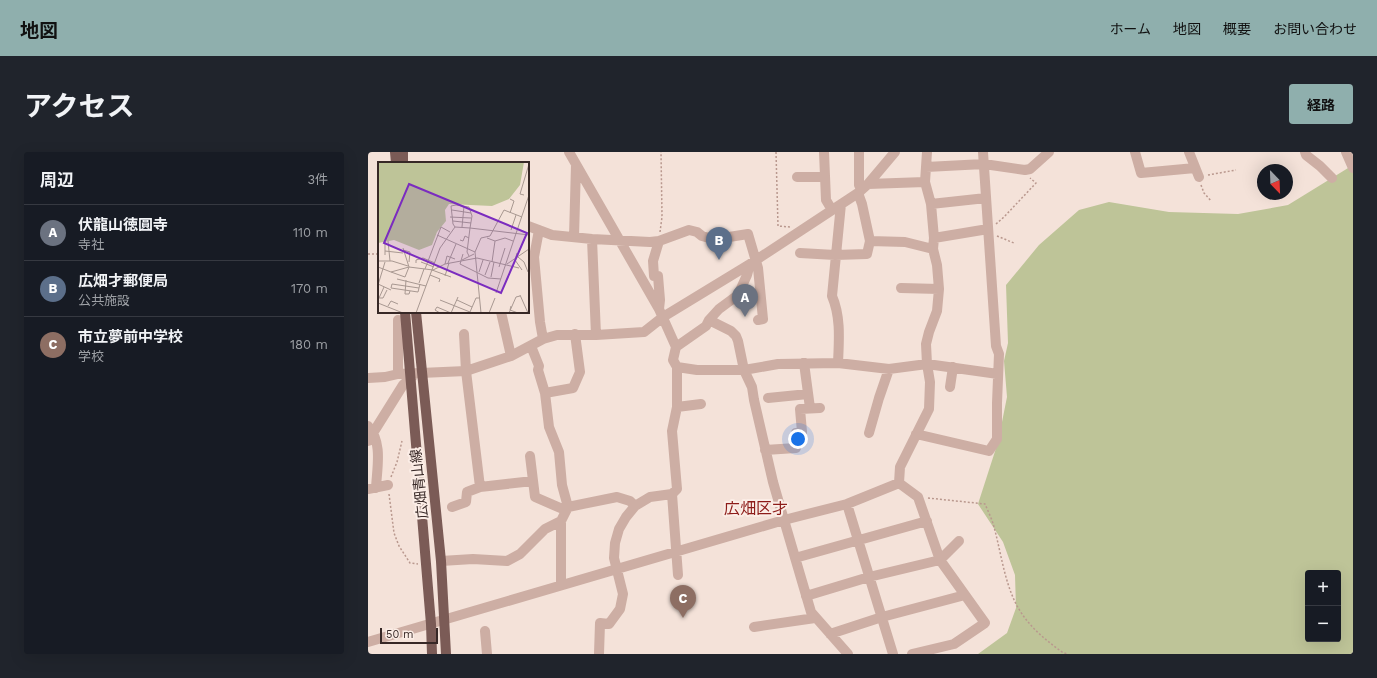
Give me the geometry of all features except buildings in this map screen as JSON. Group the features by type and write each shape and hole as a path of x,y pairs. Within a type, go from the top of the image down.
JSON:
{"main road":[{"path":"395,152 396,162"},
{"name":"広畑青山線","path":"405,313 431,624 432,654"},
{"name":"広畑青山線","path":"416,313 419,374 441,561 446,654"}],"street":[{"path":"569,152 661,313 676,347 673,360 677,367 677,407 672,431 676,489 672,494 650,497 635,506 626,516 619,529 615,544 614,558 618,568 622,594 620,609 609,624 600,623 599,654"},
{"path":"824,152 826,200 837,207"},
{"path":"800,253 835,255 867,254 870,241 862,204 862,189 858,185 859,152"},
{"path":"368,378 398,374 466,371 511,356 543,340 557,335 596,335 644,332 661,313 753,262 837,207 862,189 895,152"},
{"path":"899,483 900,467 929,409 930,382 926,344 937,311 939,289 937,265 933,249 934,238 931,204 925,182 927,152"},
{"path":"916,434 989,450 997,439 999,354 996,346 990,228 986,198 983,152"},
{"path":"926,167 984,164 1025,170 1030,169 1049,152"},
{"path":"1135,152 1141,173 1197,172 1189,152"},
{"path":"1305,152 1306,155 1332,178"},
{"path":"1346,152 1353,168"},
{"path":"574,237 576,164"},
{"path":"797,177 825,177"},
{"path":"862,189 925,182"},
{"path":"931,204 986,198"},
{"path":"837,207 832,296 836,306 840,340 838,363"},
{"path":"529,226 552,235 650,242 689,230 709,238 748,234 753,262 758,268 763,319 758,320"},
{"path":"934,238 990,228"},
{"path":"539,230 534,257 543,340"},
{"path":"592,239 596,335"},
{"path":"659,240 654,261 654,276 658,276 661,313"},
{"path":"870,241 906,242 933,249"},
{"path":"676,347 706,326 709,320 719,309 738,295 753,262"},
{"path":"901,288 939,289"},
{"path":"501,313 511,356"},
{"path":"398,320 398,374"},
{"path":"709,320 731,331 736,336 744,370 752,387 764,450 811,612 848,654"},
{"path":"464,334 466,371 480,487"},
{"path":"545,393 573,388 580,372 575,334"},
{"path":"531,346 539,366 538,370 545,393 549,427 558,452 562,485 567,508 561,521 561,584"},
{"path":"764,450 796,448 796,433 802,432 800,409 815,408 808,394 804,363"},
{"path":"677,367 697,370 744,370 778,364 838,363 889,369 927,364 998,374"},
{"path":"950,387 953,367"},
{"path":"869,433 889,369"},
{"path":"388,485 372,489 378,445 370,433 403,386 419,374"},
{"path":"768,398 808,394"},
{"path":"677,407 701,404"},
{"path":"530,456 535,497 567,508 617,498 630,501 635,506"},
{"path":"452,507 466,502 467,492 480,487 533,481"},
{"path":"899,483 918,497 940,560 985,623 954,644 912,654"},
{"path":"368,642 561,584 784,520 847,504 899,483"},
{"path":"672,494 678,574"},
{"path":"847,504 893,654"},
{"path":"441,561 507,561 520,554 545,529 561,521"},
{"path":"795,558 927,521"},
{"path":"806,596 869,577 940,560 959,541"},
{"path":"830,634 882,617 965,595"},
{"path":"754,627 816,618"},
{"path":"485,631 487,654"}],"path":[{"path":"659,240 662,217 661,152"},
{"path":"776,152 778,226 794,227"},
{"path":"1014,243 1001,238 992,232 990,228 1004,217 1036,183 1025,170"},
{"path":"1211,201 1204,193 1197,172 1236,170"},
{"path":"402,441 397,462 388,485 394,533 398,546 410,563 426,565"},
{"path":"918,497 985,504 994,525 1004,571 1021,613 1038,633 1062,652 1067,654"}],"green space":[{"path":"1353,165 1353,654 978,654 1007,633 1016,608 1015,575 1003,542 978,504 998,442 1007,397 1004,361 1008,343 1006,285 1039,245 1079,210 1109,202 1169,212 1238,214 1288,205"}],"place":[{"name":"広畑才郵便局","path":"719,260"},
{"name":"伏龍山徳圓寺","path":"745,317"},
{"name":"市立夢前中学校","path":"683,618"}],"district":[{"name":"広畑区才","path":"756,508"}]}
